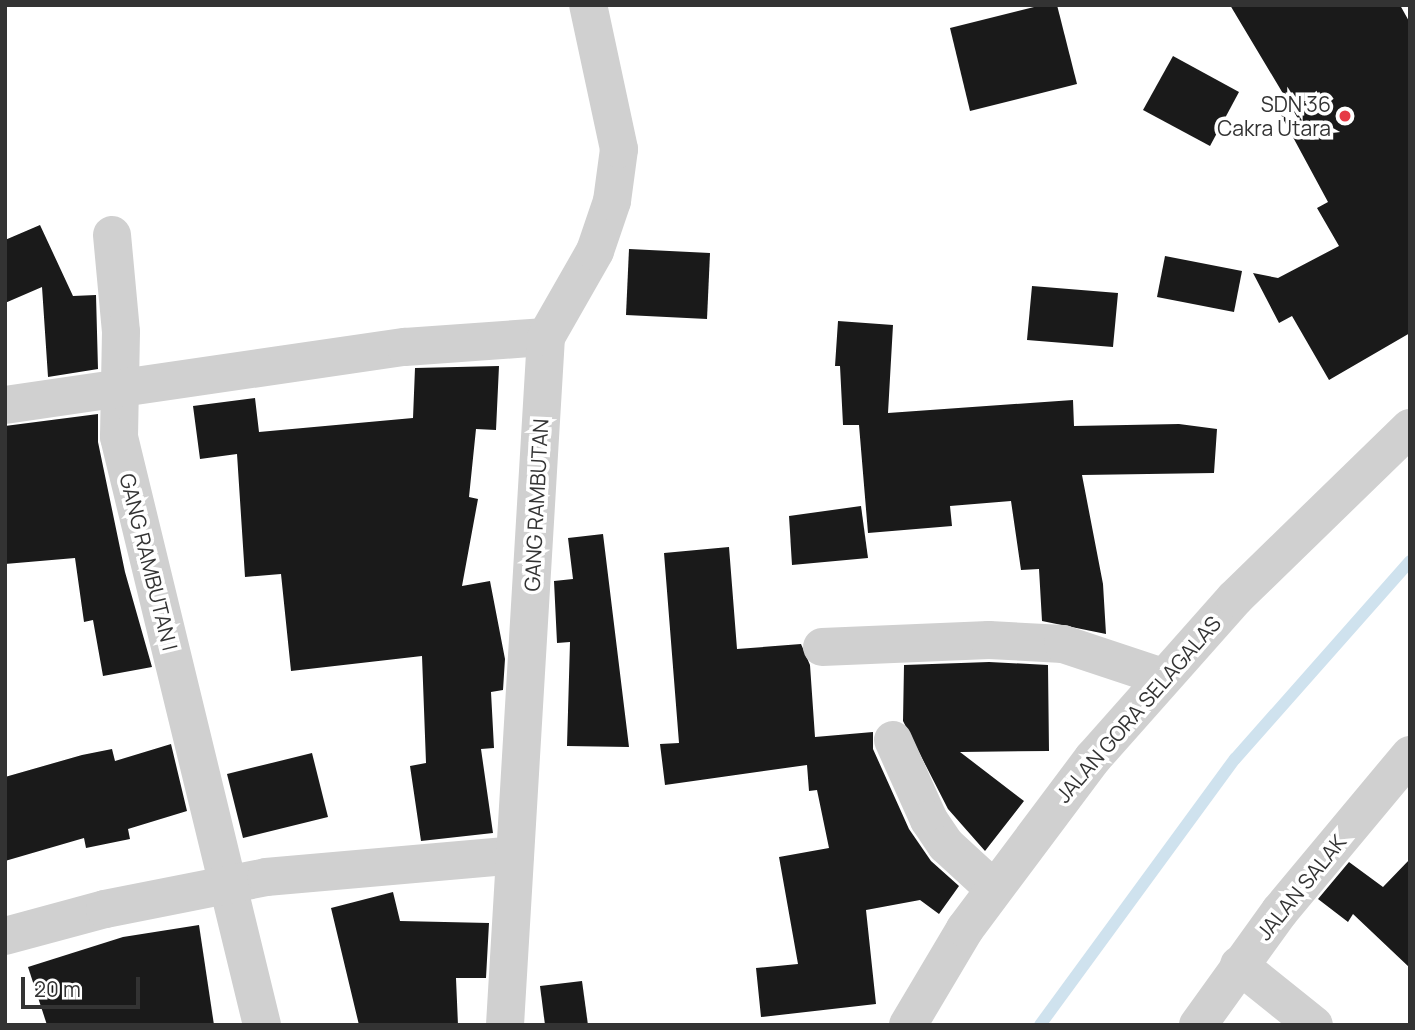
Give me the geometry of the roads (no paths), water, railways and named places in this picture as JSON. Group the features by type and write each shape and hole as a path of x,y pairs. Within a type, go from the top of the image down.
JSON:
{"street":[{"name":"GANG RAMBUTAN","path":"505,1025 546,337 595,251 618,159 616,114 589,5"},
{"name":"GANG RAMBUTAN I","path":"112,235 121,332 118,390 123,456 262,1025"},
{"path":"5,405 405,347 546,337"},
{"name":"JALAN GORA SELAGALAS","path":"908,1025 994,889 1162,677 1309,522 1410,428"},
{"path":"822,647 989,640 1063,644 1162,677"},
{"path":"893,740 929,820 946,845 994,889"},
{"name":"JALAN SALAK","path":"1198,1025 1239,965 1410,755"},
{"path":"5,936 226,884 344,867 515,855"},
{"path":"1239,965 1314,1025"}],"waterway":[{"path":"1040,1025 1235,759 1410,561"}],"place":[{"name":"SDN 36 Cakra Utara","path":"1345,116"}]}
